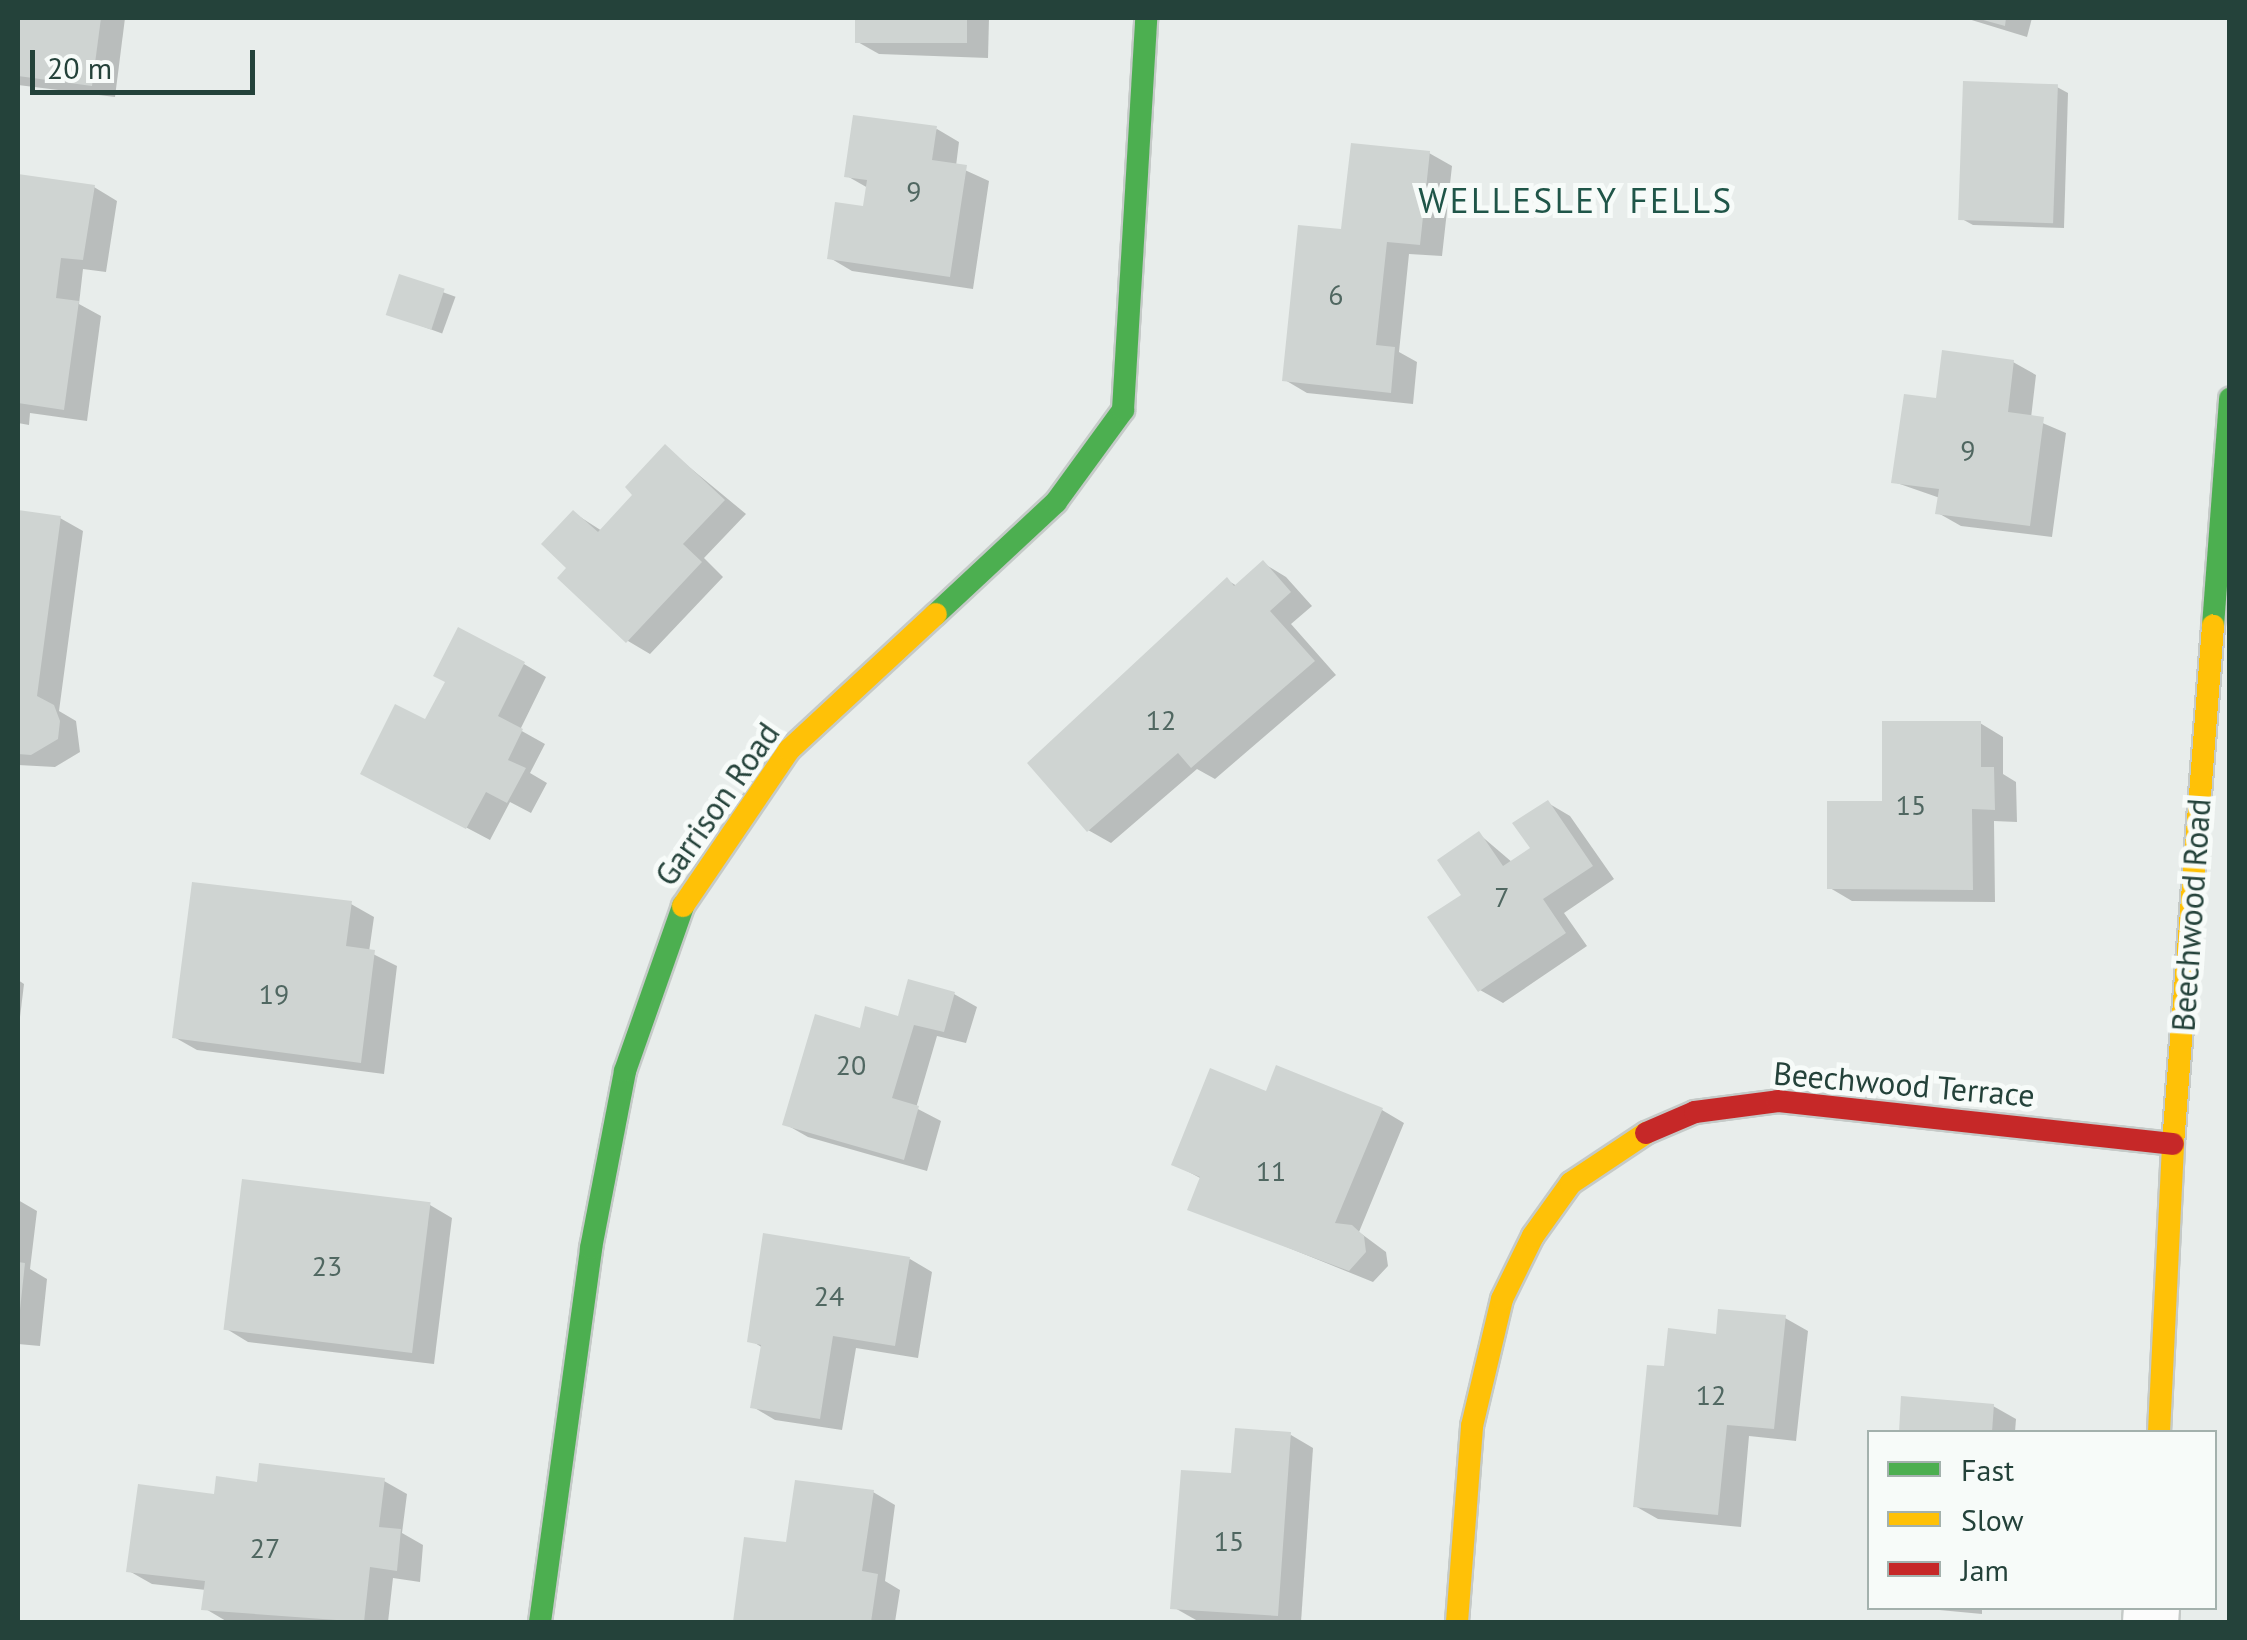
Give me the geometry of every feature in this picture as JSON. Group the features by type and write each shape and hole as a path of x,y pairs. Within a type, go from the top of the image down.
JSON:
{"street":[{"name":"Garrison Road","path":"540,1622 591,1248 622,1091 686,896 789,750 1056,502 1122,410 1146,18"},
{"name":"Beechwood Road","path":"2159,1430 2174,1144 2230,399"},
{"name":"Beechwood Terrace","path":"1457,1622 1472,1426 1502,1299 1533,1236 1572,1183 1626,1142 1695,1112 1778,1101 2174,1144"}],"building":[{"path":"18,18 101,18 92,86 18,76"},
{"path":"855,18 967,18 967,43 855,43"},
{"path":"1976,18 2006,18 2005,26"},
{"path":"1963,81 2058,84 2053,223 1958,220"},
{"path":"853,115 937,126 932,160 967,165 950,277 827,259 835,202 863,206 867,180 844,177"},
{"path":"1351,143 1430,151 1420,245 1387,242 1376,345 1395,347 1391,393 1282,381 1298,225 1341,229"},
{"path":"18,174 95,185 83,260 61,258 56,298 79,301 64,410 18,403"},
{"path":"399,274 445,289 431,330 386,315"},
{"path":"1942,350 2014,360 2008,412 2044,417 2030,526 1935,514 1939,489 1891,483 1904,394 1936,398"},
{"path":"665,444 725,500 683,544 702,562 626,643 557,578 566,568 541,544 573,510 598,532 632,495 625,487"},
{"path":"18,510 61,516 37,696 54,705 60,721 58,739 31,755 18,754"},
{"path":"1263,560 1291,592 1270,611 1315,661 1191,768 1178,753 1087,832 1027,763 1227,577 1234,586"},
{"path":"458,627 525,662 498,716 523,729 508,760 526,768 507,803 486,792 466,829 360,774 395,704 425,719 445,682 433,676"},
{"path":"1882,721 1981,721 1981,767 1994,767 1995,810 1972,809 1973,890 1827,889 1827,801 1882,801"},
{"path":"1548,800 1593,866 1543,899 1566,933 1478,992 1427,917 1461,895 1437,860 1479,831 1503,866 1530,848 1512,823"},
{"path":"192,882 352,901 346,946 375,950 361,1063 172,1038"},
{"path":"908,979 955,992 944,1032 914,1025 892,1098 919,1106 904,1160 782,1125 815,1014 860,1028 865,1006 898,1016"},
{"path":"1276,1065 1383,1108 1335,1223 1352,1225 1364,1236 1366,1252 1349,1271 1187,1210 1200,1177 1171,1165 1210,1068 1266,1091"},
{"path":"242,1179 431,1202 412,1353 223,1330"},
{"path":"763,1233 910,1257 895,1346 833,1336 820,1419 750,1408 761,1345 747,1342"},
{"path":"18,1262 25,1263 20,1310 18,1310"},
{"path":"1718,1309 1786,1315 1774,1429 1727,1425 1718,1515 1633,1507 1647,1365 1664,1366 1668,1328 1716,1334"},
{"path":"1901,1396 1994,1404 1992,1430 1899,1430"},
{"path":"1235,1428 1291,1432 1278,1616 1170,1609 1181,1470 1231,1473"},
{"path":"259,1463 385,1478 379,1527 401,1529 397,1571 370,1567 364,1622 201,1610 205,1581 126,1572 138,1484 214,1494 216,1476 257,1482"},
{"path":"795,1480 874,1490 862,1571 878,1574 871,1622 733,1622 744,1537 786,1542"}],"traffic: fast":[{"path":"936,614 1056,502 1123,410 1146,18"},
{"path":"2213,626 2230,399"},
{"path":"540,1622 591,1248 625,1071 683,906"}],"traffic: slow":[{"path":"683,906 789,750 936,614"},
{"path":"2159,1430 2173,1144 2213,626"},
{"path":"1457,1622 1472,1426 1502,1299 1533,1236 1571,1183 1646,1133"}],"traffic: jam":[{"path":"1646,1133 1695,1112 1778,1101 2173,1144"}],"district":[{"name":"WELLESLEY FELLS","path":"1576,200"}]}
